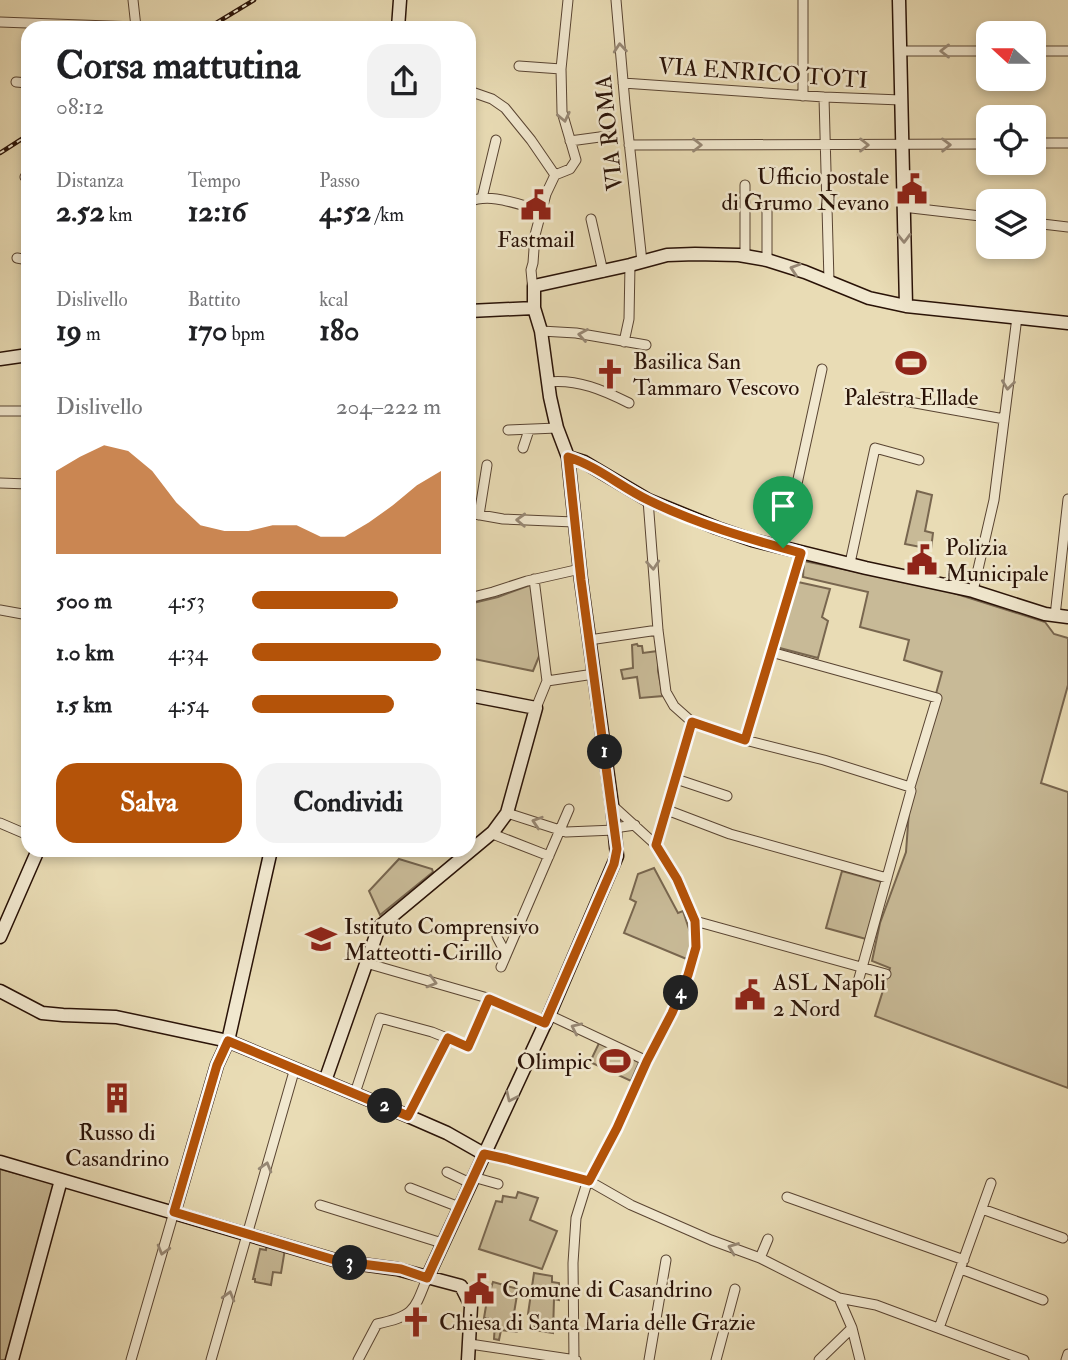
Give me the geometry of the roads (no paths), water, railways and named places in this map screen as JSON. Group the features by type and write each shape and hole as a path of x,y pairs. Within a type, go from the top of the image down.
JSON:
{"street":[{"path":"133,0 135,21"},
{"path":"398,21 400,0"},
{"path":"358,1360 377,1324 401,1317 413,1310 547,1019 614,864 617,849 574,522 568,457 557,428 535,301 533,263 540,210 555,175 570,169 576,160 562,112 561,69 568,0"},
{"name":"VIA ROMA","path":"616,0 636,264 624,342"},
{"path":"803,0 803,96"},
{"path":"899,0 905,306"},
{"path":"0,22 21,23"},
{"path":"901,51 976,51"},
{"path":"1046,51 1068,51"},
{"path":"519,66 561,69"},
{"path":"16,82 21,82"},
{"name":"VIA ENRICO TOTI","path":"623,83 901,100"},
{"path":"476,93 492,99 505,108 555,175"},
{"path":"824,97 829,281"},
{"path":"570,141 607,136"},
{"path":"482,198 496,139"},
{"path":"1046,144 1068,143"},
{"path":"629,145 976,144"},
{"path":"745,185 745,256"},
{"path":"476,200 494,199 540,210"},
{"path":"904,207 976,215"},
{"path":"767,208 767,260"},
{"path":"591,219 603,272"},
{"path":"1046,224 1068,227"},
{"path":"476,310 535,301 603,272 667,255 695,254 745,256 767,260 829,281 869,299 905,306 1068,323"},
{"path":"17,258 21,259"},
{"path":"974,588 994,499 1017,317"},
{"path":"541,331 576,333 646,345"},
{"path":"0,359 21,356"},
{"path":"783,548 822,369"},
{"path":"548,382 585,384 629,403"},
{"path":"881,397 1004,419"},
{"path":"0,411 21,411"},
{"path":"508,430 557,428"},
{"path":"523,448 529,430"},
{"path":"850,564 875,448 919,460"},
{"path":"568,457 584,462 648,500 752,540 850,564 974,588 1032,611 1061,616 1068,499"},
{"path":"476,506 487,465"},
{"path":"0,484 21,484"},
{"path":"648,500 658,630 666,692 674,706 692,722 745,740 824,760 908,786 911,791 858,982"},
{"path":"476,514 503,519 574,522"},
{"path":"745,740 801,553"},
{"path":"476,596 580,569"},
{"path":"476,846 507,813 536,708 547,681 534,579"},
{"path":"0,610 21,614"},
{"path":"589,640 658,630"},
{"path":"771,652 937,698 908,786"},
{"path":"547,681 594,674"},
{"path":"476,696 536,708"},
{"path":"656,845 692,722"},
{"path":"676,779 727,796"},
{"path":"470,1344 575,1360 573,1263 576,1218 589,1181 672,1013 696,947 695,921 677,879 656,845 612,804"},
{"path":"501,967 569,809"},
{"path":"667,810 730,834 887,878"},
{"path":"507,813 566,832 615,830 635,825"},
{"path":"0,823 21,832"},
{"path":"490,834 549,856"},
{"path":"0,937 35,857"},
{"path":"131,1360 217,1065 228,1041 269,857"},
{"path":"325,1081 379,927 463,857"},
{"path":"695,921 886,974"},
{"path":"497,937 506,954"},
{"path":"366,963 547,1019 647,1061"},
{"path":"0,991 42,1013 116,1017 228,1041 447,1133 484,1154 589,1181 631,1205 760,1258 839,1298 876,1306 1024,1360"},
{"path":"355,1093 380,1018 448,1038 468,1047 489,999"},
{"path":"408,1116 448,1038"},
{"path":"211,1360 295,1068"},
{"path":"0,1161 338,1261 401,1269 461,1286 471,1306 468,1360"},
{"path":"447,1172 498,1184"},
{"path":"12,1360 61,1180"},
{"path":"939,1328 991,1183"},
{"path":"410,1188 459,1206"},
{"path":"787,1197 963,1265 1043,1300"},
{"path":"320,1205 442,1243"},
{"path":"982,1209 1063,1238"},
{"path":"760,1258 768,1239"},
{"path":"649,1360 666,1260"},
{"path":"432,1264 452,1284"},
{"path":"716,1360 735,1290"},
{"path":"839,1298 852,1328 860,1360"},
{"path":"819,1360 852,1328"},
{"path":"1066,1360 1068,1354"}],"railway":[{"path":"220,21 254,0"},
{"path":"0,153 21,140"}],"place":[{"name":"Ufficio postale di Grumo Nevano","path":"912,189"},
{"name":"Fastmail","path":"536,205"},
{"name":"Palestra Ellade","path":"911,363"},
{"name":"Basilica San Tammaro Vescovo","path":"610,374"},
{"name":"Polizia Municipale","path":"922,560"},
{"name":"Istituto Comprensivo Matteotti-Cirillo","path":"321,939"},
{"name":"ASL Napoli 2 Nord","path":"750,995"},
{"name":"Olimpic","path":"615,1061"},
{"name":"Russo di Casandrino","path":"117,1098"},
{"name":"Comune di Casandrino","path":"479,1289"},
{"name":"Chiesa di Santa Maria delle Grazie","path":"416,1322"}]}
